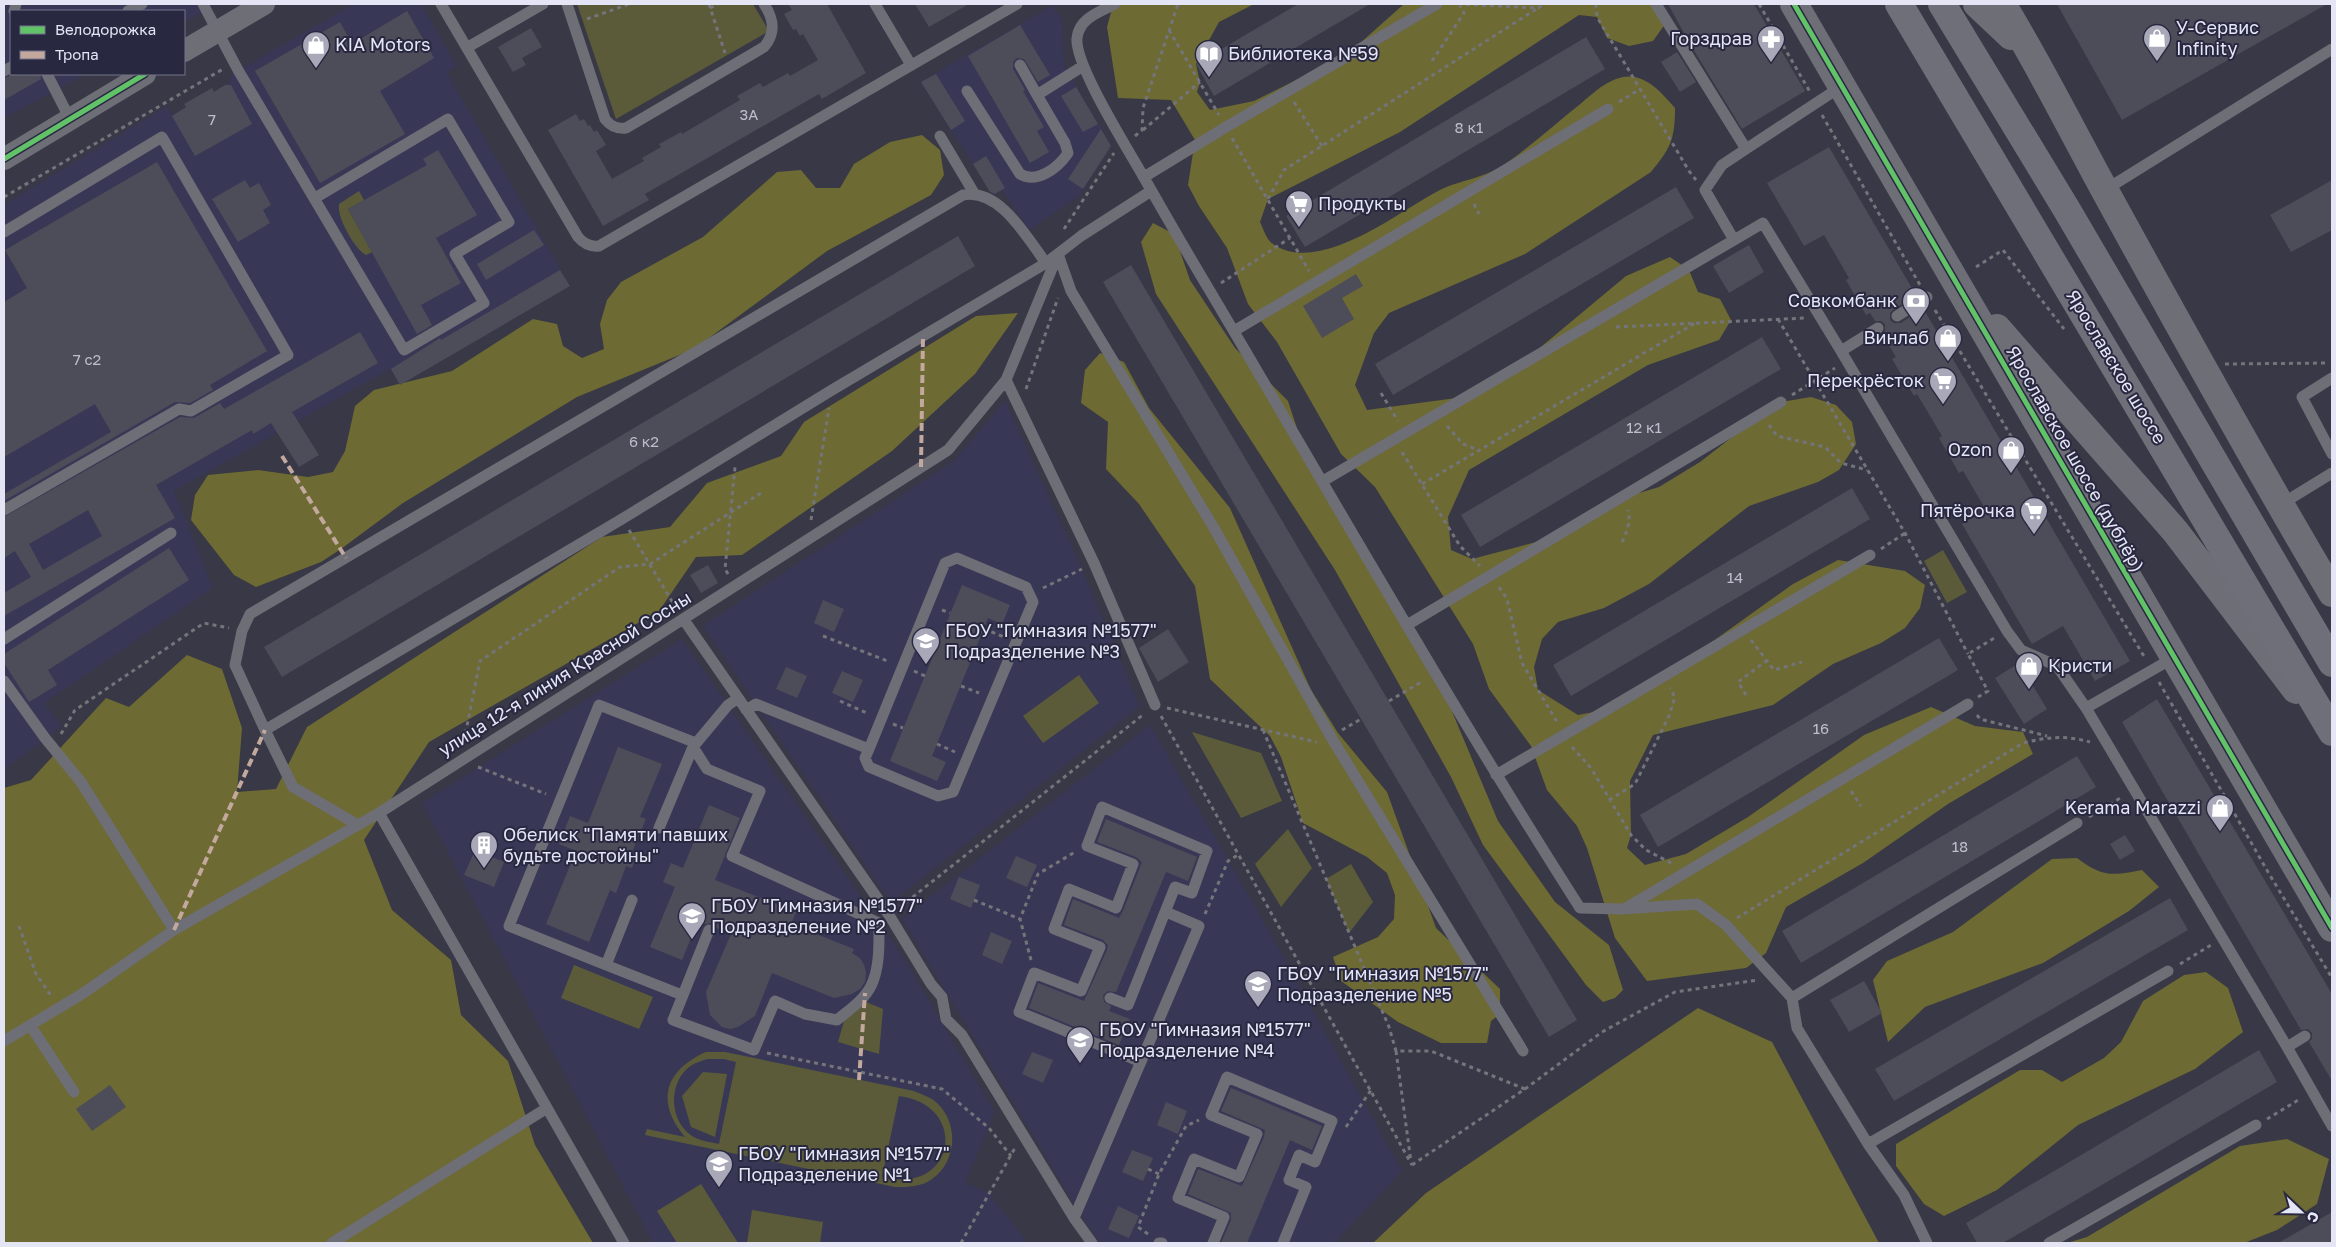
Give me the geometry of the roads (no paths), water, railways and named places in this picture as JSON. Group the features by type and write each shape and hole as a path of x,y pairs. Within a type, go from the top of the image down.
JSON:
{"main road":[{"name":"Ярославское шоссе","path":"1899,4 2332,732"},
{"name":"Ярославское шоссе","path":"1942,4 2067,210 2332,663"}],"street":[{"path":"185,50 264,4"},
{"name":"Ярославское шоссе (дублёр)","path":"1794,4 1843,85 1966,274 2163,663 2332,928"},
{"path":"1976,4 2036,59"},
{"path":"2002,4 2036,59 2105,190 2280,505 2332,593"},
{"path":"4,159 143,75"},
{"path":"1966,274 2175,531 2332,737"}],"lane":[{"path":"130,10 142,4"},
{"path":"203,4 234,63 404,350 484,303 455,254 509,222 448,119 314,198"},
{"path":"441,4 578,237 582,242 593,247 599,246 1017,4"},
{"path":"468,47 543,4"},
{"path":"567,4 603,114 608,122 615,127 626,128 757,52 768,42 773,27 771,16 764,4"},
{"path":"876,4 911,65"},
{"path":"1113,4 1081,24 1076,38 1083,66 1151,191 1407,625 1496,775 1580,908 1623,909 1697,904 1726,925 1792,998 1797,1028 1868,1144 1904,1195 1927,1243"},
{"path":"1144,177 1437,4"},
{"path":"1656,4 1746,149"},
{"path":"2105,190 2332,49"},
{"path":"967,91 1020,174 1028,179 1037,178 1062,161 1068,153 1065,143 1020,65"},
{"path":"1037,95 1083,66"},
{"path":"48,75 70,119"},
{"path":"1734,240 1705,190 1722,165 1843,85"},
{"path":"1234,331 1608,109"},
{"path":"940,136 974,193 1003,207 1046,263"},
{"path":"4,232 162,137 288,355 191,411 179,409 4,510"},
{"path":"265,730 622,519 832,390 1046,263 1081,236 1151,191"},
{"path":"358,825 293,787 235,665 242,631 250,614 963,195 974,193"},
{"path":"1323,481 1763,223 1844,355 2007,631 2021,650 2057,666 2086,708 2332,1126"},
{"path":"1058,254 1071,291 1214,528 1326,740 1523,1051"},
{"name":"улица 12-я линия Красной Сосны","path":"4,1042 60,1007 174,930 379,813 948,450 1006,380 1058,254"},
{"path":"1897,316 1927,297"},
{"path":"1844,355 1878,328"},
{"path":"2332,378 2302,398 2332,454"},
{"path":"1006,380 1094,563 1155,705"},
{"path":"1407,625 1781,402"},
{"path":"2280,505 2332,474"},
{"path":"4,638 171,533"},
{"path":"1496,775 1870,556"},
{"path":"957,558 1026,587 1032,602 953,792 938,796 869,767 865,758 869,749 944,563 957,558"},
{"path":"684,620 737,699 890,915 931,984 942,997 946,1019 962,1035 1022,1135 1074,1218 1092,1243"},
{"path":"2086,708 2163,663"},
{"path":"4,681 81,782 174,930"},
{"path":"659,828 694,745 728,705 737,699"},
{"path":"746,710 756,704 869,749"},
{"path":"1623,909 1968,704"},
{"path":"682,995 510,926 599,705 694,745 707,769 760,791 732,856 879,923"},
{"path":"1110,998 1128,1005 1175,886 1192,893 1207,851 1102,807 1087,846 1133,864 1116,908 1069,889 1054,929 1100,947 1081,991 1034,973 1019,1012 1141,1062"},
{"path":"379,813 624,1243"},
{"path":"1792,998 2077,823"},
{"path":"606,965 632,900"},
{"path":"1074,1218 1200,926 1166,912"},
{"path":"879,923 890,915"},
{"path":"709,930 673,1020 754,1050 775,1002 805,1014 837,1020 856,1004 871,986 878,956 879,923"},
{"path":"1868,1144 2168,970"},
{"path":"30,1025 74,1092"},
{"path":"2287,1047 2305,1036"},
{"path":"1212,1243 1224,1217 1178,1198 1194,1158 1239,1177 1257,1134 1211,1115 1227,1077 1332,1121 1315,1162 1299,1156 1292,1172 1289,1180 1306,1187 1283,1243"},
{"path":"332,1243 547,1108"},
{"path":"2049,1243 2256,1125"}],"place":[{"name":"У-Сервис Infinity","path":"2157,62"},
{"name":"Горздрав","path":"1771,63"},
{"name":"KIA Motors","path":"316,69"},
{"name":"Библиотека №59","path":"1209,78"},
{"name":"Продукты","path":"1299,228"},
{"name":"Совкомбанк","path":"1916,325"},
{"name":"Винлаб","path":"1948,362"},
{"name":"Перекрёсток","path":"1943,405"},
{"name":"Ozon","path":"2011,474"},
{"name":"Пятёрочка","path":"2034,535"},
{"name":"ГБОУ \"Гимназия №1577\" Подразделение №3","path":"926,665"},
{"name":"Кристи","path":"2029,690"},
{"name":"Kerama Marazzi","path":"2220,832"},
{"name":"Обелиск \"Памяти павших будьте достойны\"","path":"484,869"},
{"name":"ГБОУ \"Гимназия №1577\" Подразделение №2","path":"692,940"},
{"name":"ГБОУ \"Гимназия №1577\" Подразделение №5","path":"1258,1008"},
{"name":"ГБОУ \"Гимназия №1577\" Подразделение №4","path":"1080,1064"},
{"name":"ГБОУ \"Гимназия №1577\" Подразделение №1","path":"719,1188"}]}
